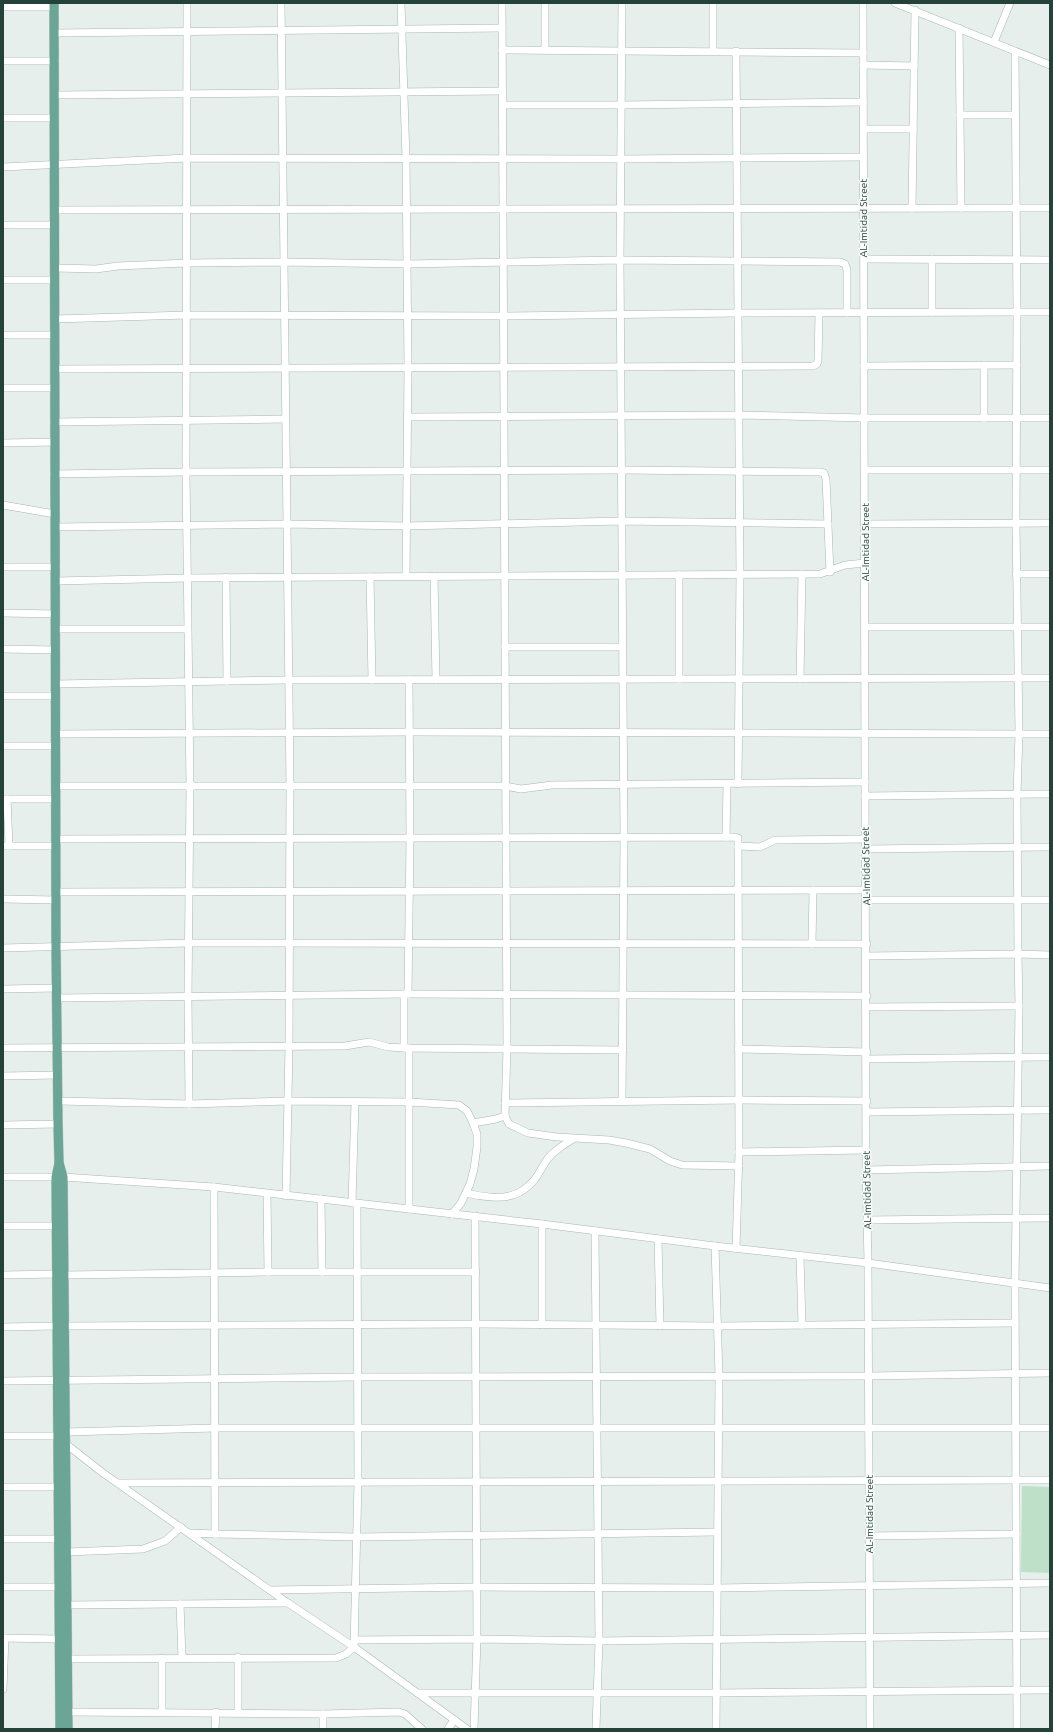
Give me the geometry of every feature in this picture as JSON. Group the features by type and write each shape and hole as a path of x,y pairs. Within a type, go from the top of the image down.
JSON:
{"main road":[{"path":"54,5 54,474 56,527 55,696 57,786 56,948 57,1075 60,1162 56,1226 60,1275"},
{"path":"59,1177 61,1434 58,1487 58,1588 60,1729"},
{"path":"61,1434 66,1444 68,1729"}],"street":[{"path":"187,3 186,158 188,263 186,472 188,578 187,629 190,734 188,997 189,1104"},
{"path":"281,3 290,786 290,995 286,1196"},
{"path":"401,3 406,159 408,367 406,576"},
{"path":"502,3 507,1048 505,1116 509,1124 528,1133 573,1139 609,1140 626,1143 650,1149 670,1161 682,1165 739,1166"},
{"path":"545,3 545,50"},
{"path":"622,3 620,260 624,837 622,1101"},
{"path":"713,3 714,51"},
{"name":"AL-Imtidad Street","path":"863,3 865,839 867,944 866,1170 868,1264 870,1729"},
{"path":"895,3 1050,65"},
{"path":"994,42 1010,3"},
{"path":"3,7 54,5"},
{"path":"912,208 915,10"},
{"path":"55,33 502,28"},
{"path":"959,28 961,208"},
{"path":"502,50 863,53"},
{"path":"736,51 738,522 740,575 738,784"},
{"path":"1016,52 1016,574 1019,734 1017,795 1017,900 1019,1006 1014,1284 1016,1374 1015,1480 1017,1729"},
{"path":"3,61 55,61"},
{"path":"863,65 914,66"},
{"path":"55,95 502,92"},
{"path":"503,105 863,102"},
{"path":"960,115 1015,115"},
{"path":"3,118 54,118"},
{"path":"864,129 913,129"},
{"path":"3,167 55,163 186,158 621,159 863,157"},
{"path":"55,210 1050,208"},
{"path":"3,225 55,226"},
{"path":"864,259 1050,260"},
{"path":"932,259 932,312"},
{"path":"55,268 96,269 118,266 188,263 283,262 407,264 620,260 845,264 847,270 847,313"},
{"path":"3,280 55,280"},
{"path":"55,319 187,315 504,316 864,312 1050,312"},
{"path":"55,369 813,366 817,364 818,361 819,313"},
{"path":"3,335 55,335"},
{"path":"984,365 984,418"},
{"path":"864,366 1017,365"},
{"path":"3,388 55,388"},
{"path":"408,417 738,415 865,418 1050,418"},
{"path":"54,422 286,419"},
{"path":"3,443 54,442"},
{"path":"54,474 286,471 622,470 738,470 824,473 826,479 830,572"},
{"path":"865,470 1050,470"},
{"path":"3,505 55,514"},
{"path":"56,527 187,524 407,526 622,521 828,524"},
{"path":"865,524 1050,523"},
{"path":"56,581 287,577 820,574 830,572 845,565 865,563"},
{"path":"3,567 56,567"},
{"path":"800,679 802,574"},
{"path":"1016,574 1050,574"},
{"path":"679,575 679,679"},
{"path":"434,576 436,680"},
{"path":"370,577 372,680"},
{"path":"226,578 227,681"},
{"path":"3,613 56,614"},
{"path":"865,627 1050,627"},
{"path":"56,628 187,629"},
{"path":"505,647 622,647"},
{"path":"3,649 56,650"},
{"path":"55,684 288,680 1050,678"},
{"path":"409,680 409,943 406,994 406,1048 409,1102 409,1209"},
{"path":"3,696 55,696"},
{"path":"56,734 409,732 865,735 1050,734"},
{"path":"3,746 56,746"},
{"path":"57,786 190,787 409,785 505,786 521,789 552,785 865,782"},
{"path":"726,837 727,784"},
{"path":"865,796 1050,794"},
{"path":"56,799 5,799 6,846 56,842 189,839 624,837 738,838 739,1166 736,1248"},
{"path":"738,846 760,847 775,840 865,839"},
{"path":"866,849 1050,847"},
{"path":"3,899 189,892 738,889 866,890"},
{"path":"812,944 813,890"},
{"path":"866,900 1050,900"},
{"path":"3,948 290,942 506,944 867,944"},
{"path":"867,956 1050,955"},
{"path":"3,989 57,988"},
{"path":"57,998 406,994 867,996"},
{"path":"867,1007 1019,1006"},
{"path":"3,1048 289,1047 345,1046 368,1042 406,1048 623,1050"},
{"path":"738,1049 867,1056 1050,1057"},
{"path":"3,1076 57,1075"},
{"path":"505,1103 739,1100 867,1101"},
{"path":"58,1102 189,1104 288,1101 409,1102 450,1103 459,1105 467,1111 473,1123 477,1147 474,1169 466,1193 461,1203 452,1214"},
{"path":"68,1659 336,1658 346,1654 354,1644 358,1482 358,1272 355,1204 355,1102"},
{"path":"867,1112 1050,1110"},
{"path":"473,1123 496,1120 505,1116"},
{"path":"3,1125 58,1124"},
{"path":"466,1193 477,1196 505,1196 518,1193 536,1177 552,1153 573,1139"},
{"path":"739,1152 866,1150"},
{"path":"866,1170 1050,1166"},
{"path":"3,1177 59,1177 214,1187 542,1224 1050,1288"},
{"path":"214,1187 215,1534"},
{"path":"267,1194 268,1272"},
{"path":"321,1199 322,1272"},
{"path":"474,1729 477,1639 475,1216"},
{"path":"867,1220 1050,1218"},
{"path":"542,1224 542,1325"},
{"path":"3,1226 56,1226"},
{"path":"595,1231 598,1376 597,1534 599,1641 596,1729"},
{"path":"658,1239 660,1326"},
{"path":"715,1246 719,1376 716,1729"},
{"path":"800,1256 802,1325"},
{"path":"3,1275 268,1272 476,1272"},
{"path":"3,1326 476,1324 718,1326 1015,1323"},
{"path":"3,1381 475,1376 868,1376 1050,1373"},
{"path":"3,1436 215,1428 1050,1428"},
{"path":"66,1444 118,1483 288,1603 354,1644 467,1729"},
{"path":"118,1483 1050,1480"},
{"path":"3,1487 58,1487"},
{"path":"67,1552 143,1549 165,1541 181,1527"},
{"path":"189,1533 357,1537 717,1532"},
{"path":"869,1536 1016,1534"},
{"path":"3,1539 58,1539"},
{"path":"270,1590 476,1587 717,1588 1050,1583"},
{"path":"3,1587 58,1588"},
{"path":"68,1605 288,1603"},
{"path":"180,1604 182,1658"},
{"path":"354,1644 477,1639 599,1641 1050,1635"},
{"path":"3,1689 4,1638 59,1639"},
{"path":"162,1658 162,1712"},
{"path":"238,1658 238,1712"},
{"path":"418,1693 716,1693 870,1690 1050,1690"},
{"path":"68,1712 238,1712 323,1714 399,1712 405,1714 422,1729"},
{"path":"215,1729 216,1712"},
{"path":"323,1714 323,1729"},
{"path":"448,1729 454,1720"}],"green space":[{"path":"1022,1486 1050,1487 1050,1573 1021,1572"}]}
